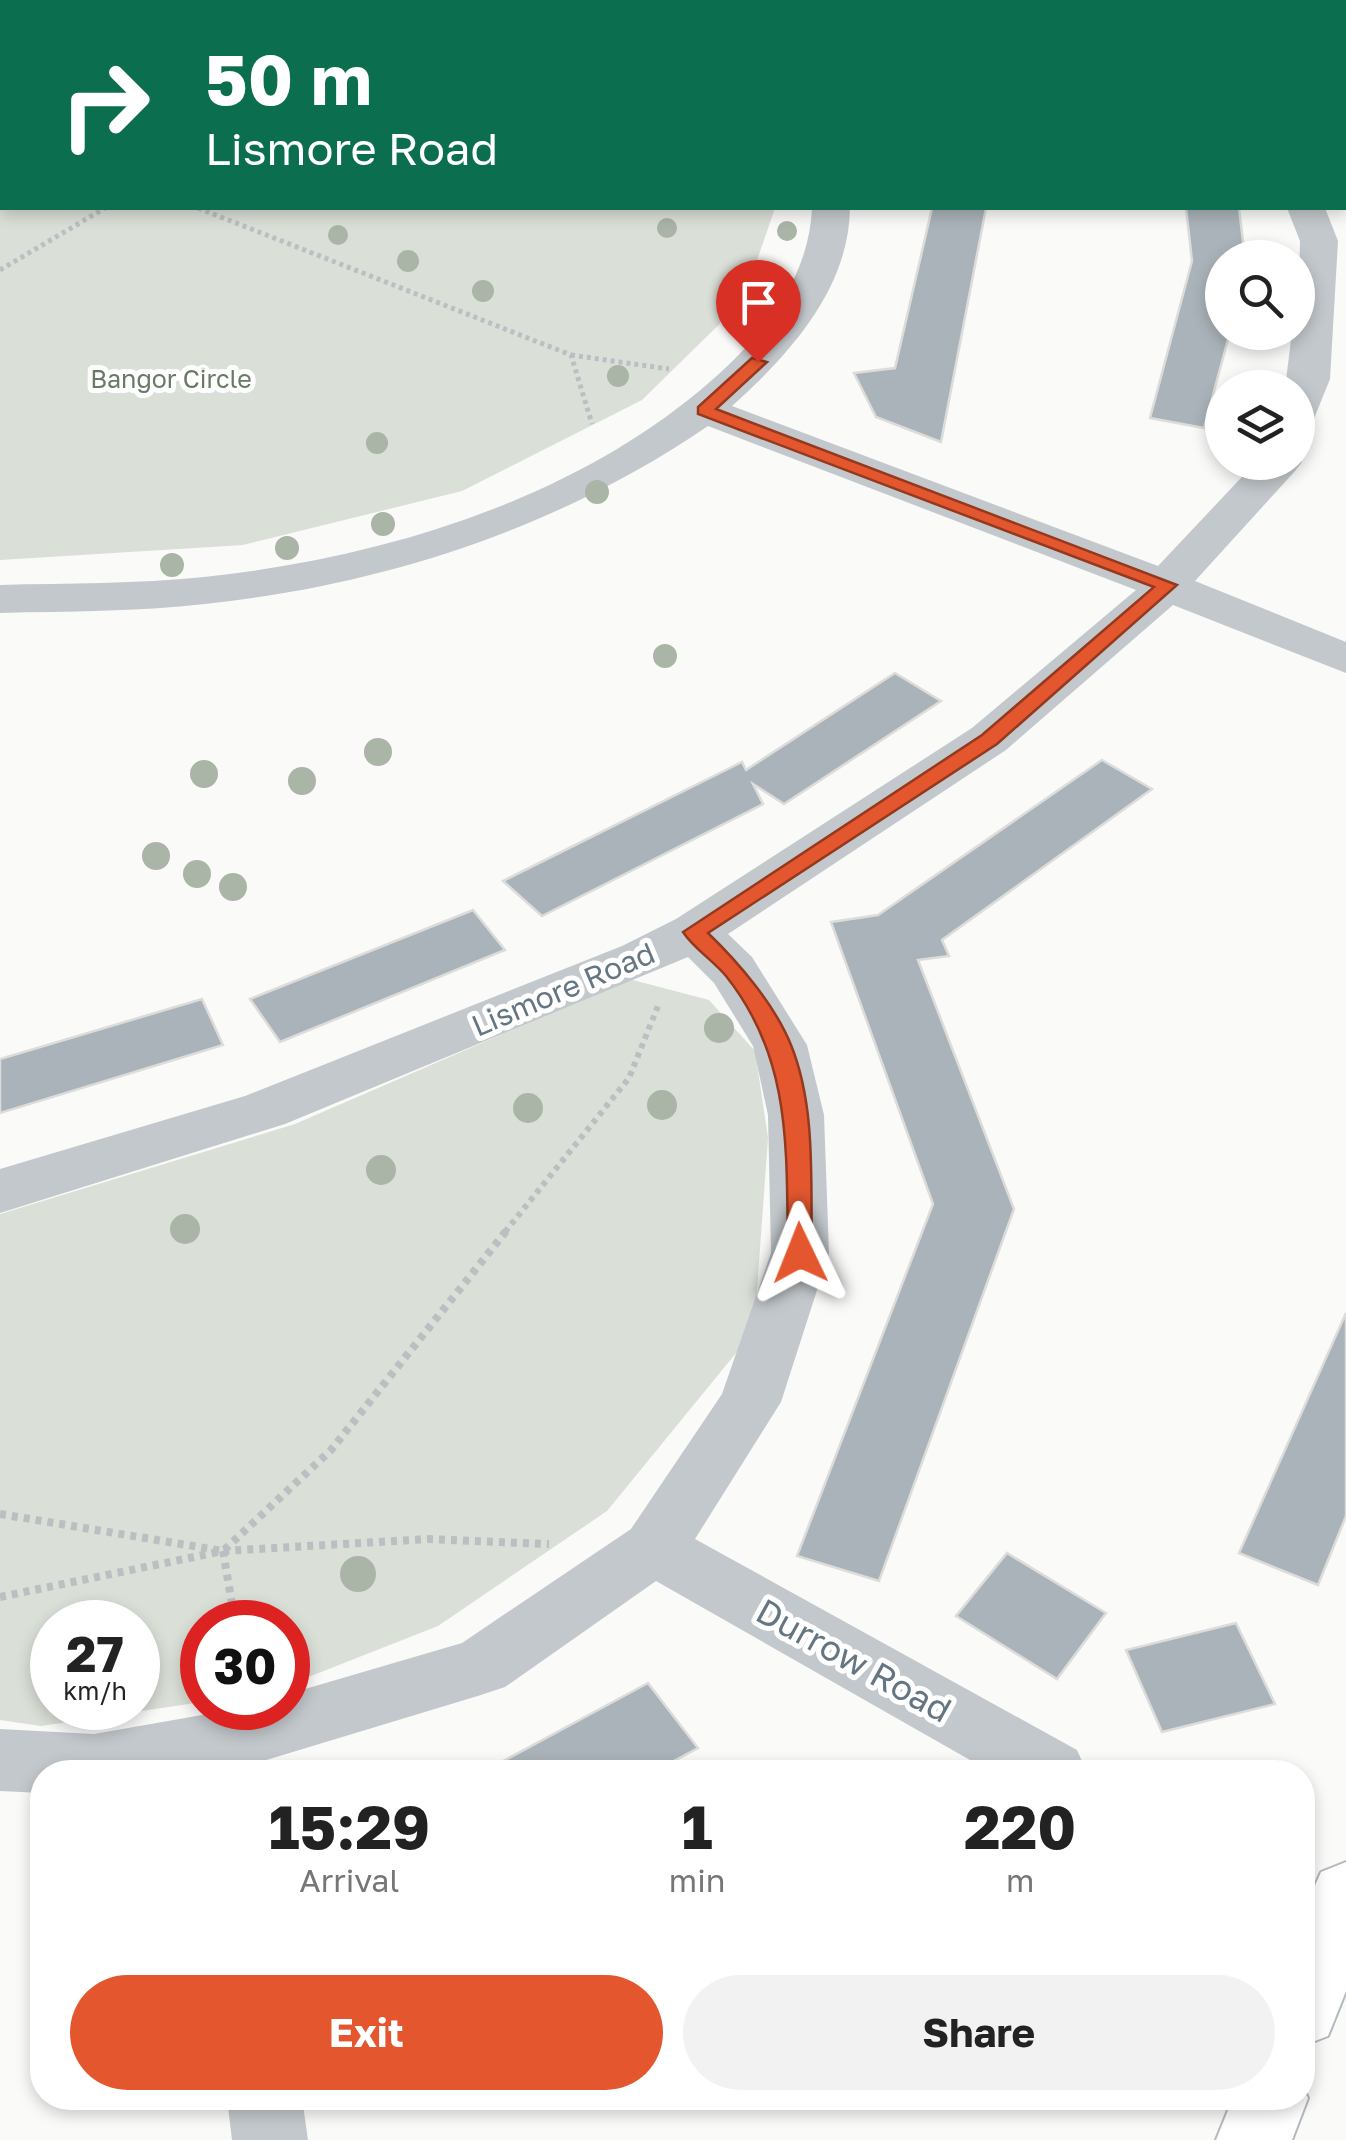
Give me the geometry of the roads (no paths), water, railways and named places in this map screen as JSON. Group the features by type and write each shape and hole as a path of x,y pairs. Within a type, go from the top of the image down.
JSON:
{"street":[{"path":"0,600 192,592 308,574 484,526 606,472 704,410 742,380 774,344 816,280 832,231 831,210"},
{"path":"1307,210 1320,241 1310,370"},
{"path":"704,410 1168,585 1346,659"},
{"name":"Lismore Road","path":"0,1191 265,1110 667,946 990,740 1168,585 1264,480"},
{"path":"186,1760 223,1758 481,1666 654,1548 750,1402 800,1253 796,1115 780,1045 734,970 667,946"},
{"name":"Durrow Road","path":"654,1548 1033,1760"},
{"path":"0,1760 30,1762"},
{"path":"1315,1959 1328,1907"},
{"path":"266,2110 270,2140"},
{"path":"1254,2140 1265,2110"}],"park label":[{"name":"Bangor Circle","path":"171,378"}]}
